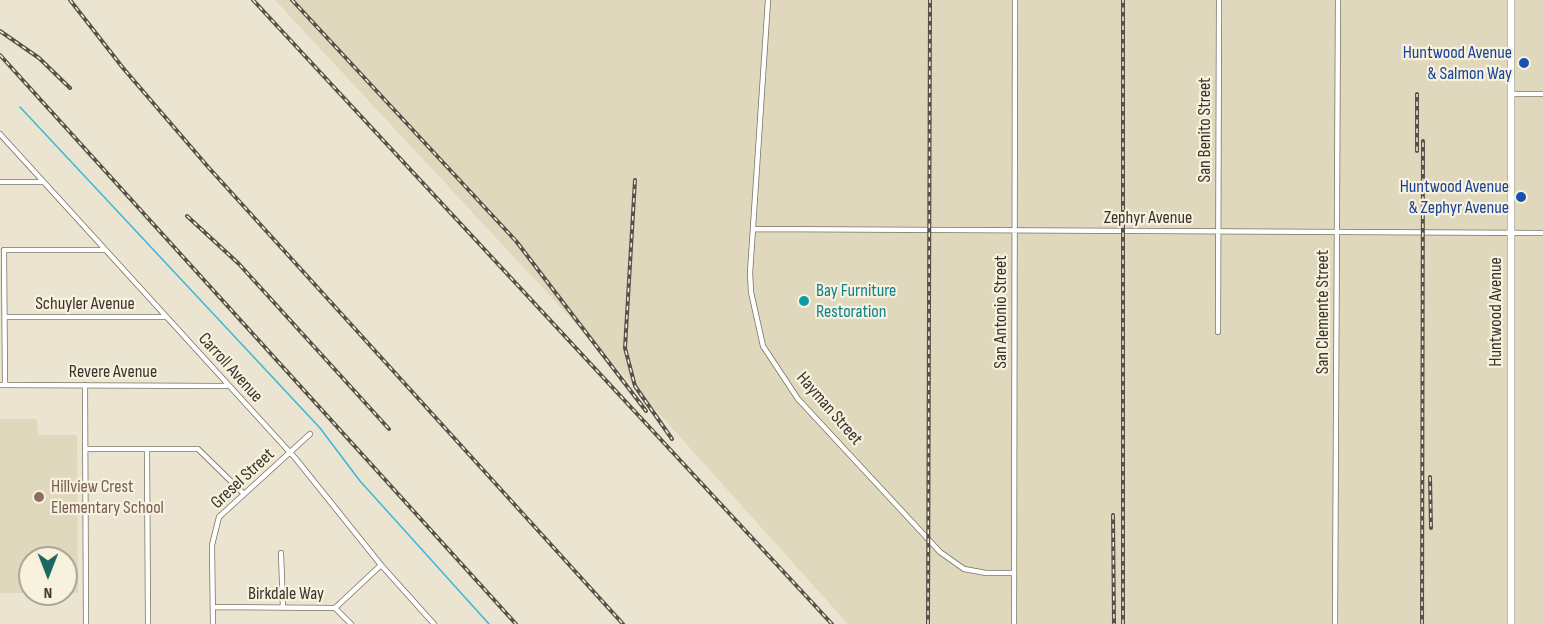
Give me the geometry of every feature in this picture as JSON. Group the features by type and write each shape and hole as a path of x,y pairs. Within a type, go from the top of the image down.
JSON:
{"street":[{"name":"Hayman Street","path":"768,0 751,292 763,346 798,399 940,552 964,569 986,573 1013,573"},
{"name":"San Antonio Street","path":"1014,624 1015,0"},
{"name":"San Benito Street","path":"1218,332 1219,0"},
{"name":"San Clemente Street","path":"1335,624 1338,0"},
{"name":"Huntwood Avenue","path":"1511,624 1512,0"},
{"path":"1511,94 1543,94"},
{"name":"Carroll Avenue","path":"0,134 226,386 290,453 381,565 434,624"},
{"path":"0,182 43,182"},
{"name":"Zephyr Avenue","path":"753,229 1543,233"},
{"path":"2,385 4,250 104,250"},
{"name":"Schuyler Avenue","path":"4,317 165,317"},
{"name":"Revere Avenue","path":"2,385 226,386"},
{"path":"82,624 86,624 84,385"},
{"name":"Gresel Street","path":"213,624 214,530 219,517 310,434"},
{"path":"85,448 198,448 244,494"},
{"path":"147,448 148,624"},
{"path":"281,553 283,608"},
{"path":"335,608 381,565"},
{"name":"Birkdale Way","path":"213,607 335,608 351,624"}],"shaded area":[{"path":"275,0 1543,0 1543,624 848,624 645,398"},
{"name":"Hillview Crest Elementary School","path":"0,419 37,419 38,435 77,435 78,546 18,546 18,593 0,593"}],"waterway":[{"path":"20,107 320,428 360,481 489,624"}],"railway":[{"path":"70,0 123,68 209,168 623,624"},
{"path":"253,0 832,624"},
{"path":"292,0 516,241 646,411"},
{"path":"928,624 930,0"},
{"path":"1123,0 1123,624"},
{"path":"0,31 39,58 70,88"},
{"path":"0,55 516,624"},
{"path":"1417,94 1417,151"},
{"path":"1422,624 1423,141"},
{"path":"635,180 625,348 635,386 672,439"},
{"path":"187,216 239,264 389,429"},
{"path":"1430,477 1431,528"},
{"path":"1113,515 1114,624"}],"place":[{"name":"Huntwood Avenue & Salmon Way","path":"1524,63"},
{"name":"Huntwood Avenue & Zephyr Avenue","path":"1521,197"},
{"name":"Bay Furniture Restoration","path":"804,301"},
{"name":"Hillview Crest Elementary School","path":"39,497"}]}
